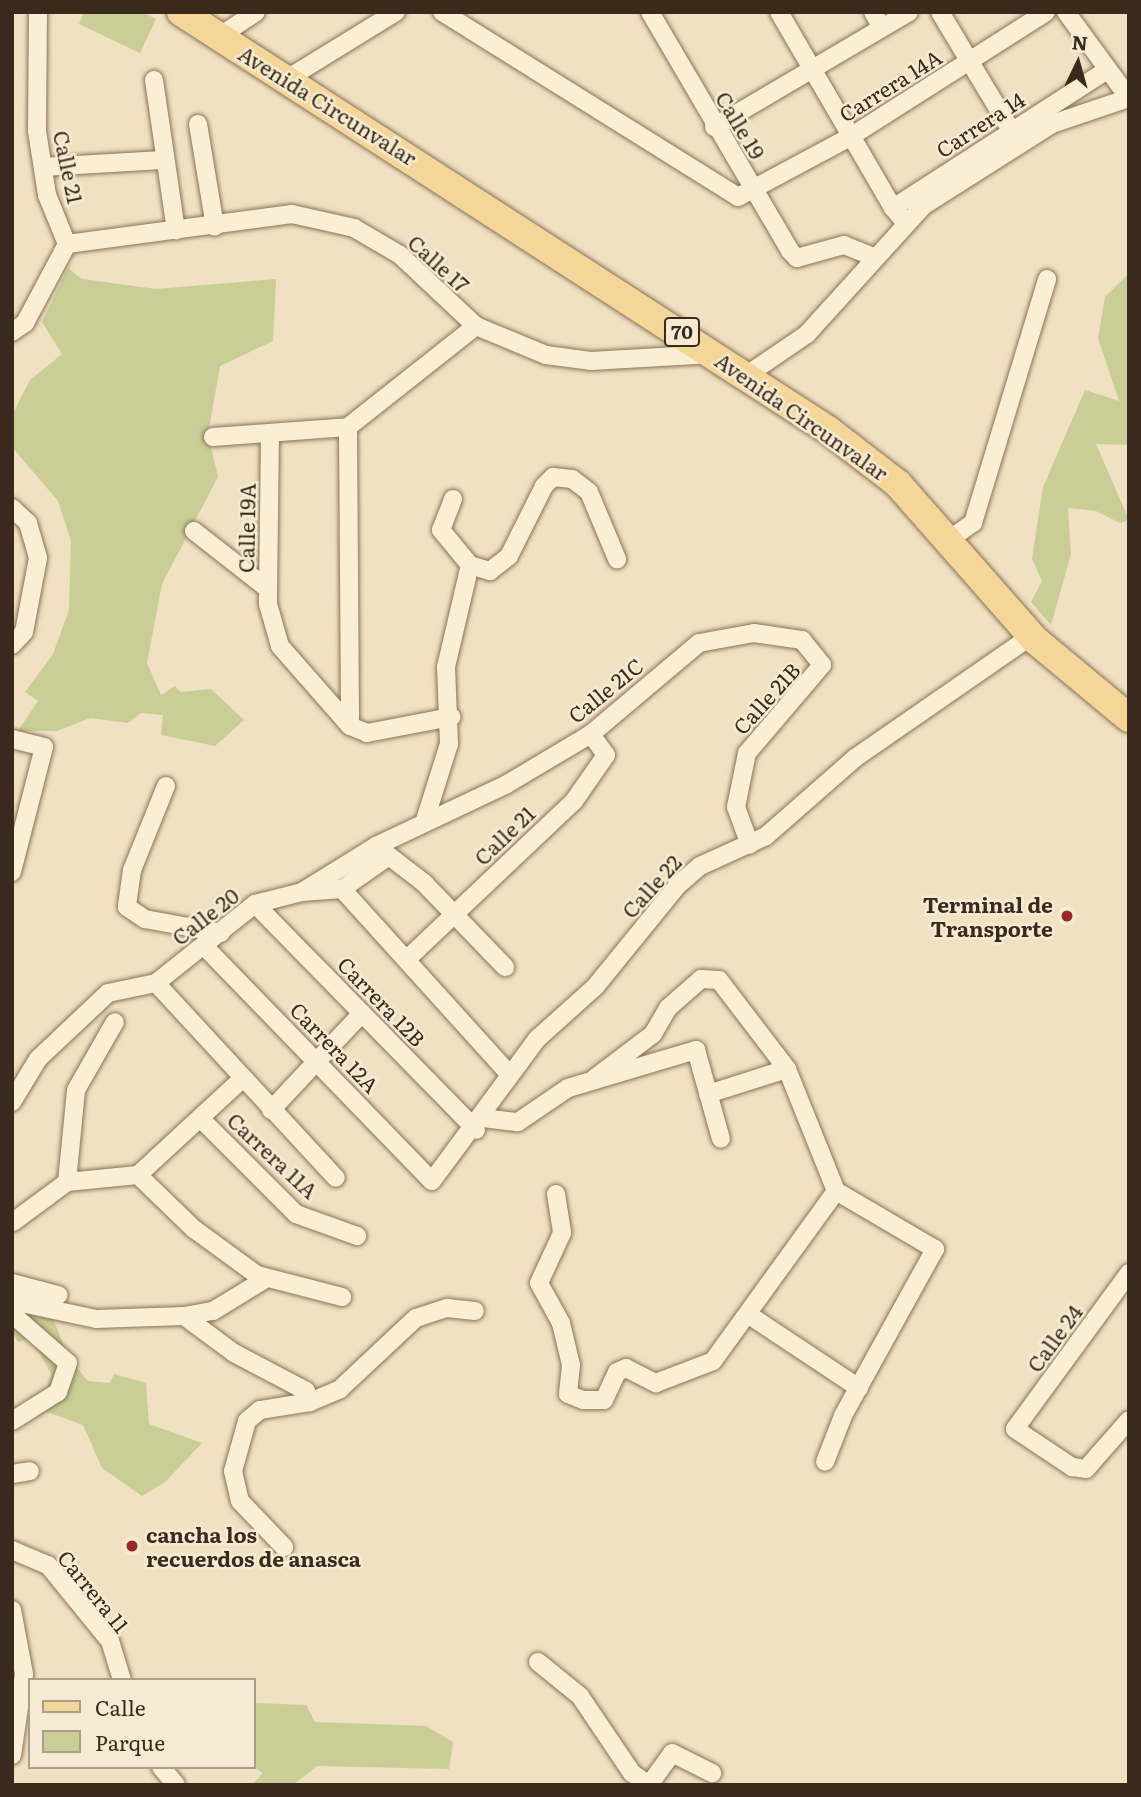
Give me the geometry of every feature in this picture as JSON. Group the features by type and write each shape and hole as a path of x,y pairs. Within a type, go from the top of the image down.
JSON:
{"main road":[{"name":"Avenida Circunvalar","path":"181,12 715,353 880,468 1031,636 1129,718"}],"street":[{"name":"Calle 21","path":"38,12 37,131 47,195 67,244"},
{"path":"220,37 256,12"},
{"path":"287,79 396,12"},
{"path":"442,12 727,194 755,193"},
{"name":"Calle 19","path":"650,12 714,127 797,258 844,244 874,257"},
{"path":"779,12 850,137 899,214"},
{"path":"714,127 811,70 877,20 909,12"},
{"path":"940,12 1011,130"},
{"name":"Carrera 14A","path":"755,193 850,137 1046,12"},
{"path":"747,375 807,334 874,257 899,214 1052,124 1129,98 1066,12"},
{"name":"Carrera 14","path":"899,214 1011,130 1107,70"},
{"path":"154,80 162,160 176,230"},
{"path":"198,124 215,227"},
{"path":"43,167 162,160"},
{"name":"Calle 17","path":"67,244 215,227 292,214 354,228 400,254 476,326 546,355 591,361 715,353"},
{"path":"12,332 25,323 67,244"},
{"path":"947,541 973,523 1047,279"},
{"path":"213,437 348,427 476,326"},
{"path":"348,427 350,726 367,733 451,717"},
{"name":"Calle 19A","path":"270,433 268,589 271,623 280,646 350,726"},
{"path":"453,499 440,530 470,565 501,568 554,477 572,479 589,492 617,559"},
{"path":"12,508 35,540 24,632 12,645"},
{"path":"194,531 268,589"},
{"path":"425,820 451,717 446,667 470,565"},
{"name":"Calle 21C","path":"383,851 425,820 507,784 591,734 699,643 754,633 802,640 817,651"},
{"name":"Calle 22","path":"432,1181 479,1124 509,1074 559,1015 595,987 677,886 699,866 750,845 855,758 1031,636"},
{"name":"Calle 21B","path":"750,845 736,807 739,774 747,753 818,675 817,651"},
{"name":"Calle 21","path":"407,960 575,801 606,755 591,734"},
{"path":"12,739 44,747 12,872"},
{"path":"166,786 132,870 127,907 145,919 221,933"},
{"path":"302,892 342,889 383,851 454,913 505,967"},
{"name":"Calle 20","path":"12,1102 38,1059 108,993 156,983 255,904 302,892 383,851"},
{"path":"342,889 509,1074"},
{"name":"Carrera 12B","path":"255,904 362,1013 479,1124"},
{"name":"Carrera 12A","path":"204,946 432,1181"},
{"path":"479,1124 518,1122 594,1078 653,1034 668,1008 701,979 711,978 729,987 787,1069 836,1191 935,1249 859,1388 825,1462"},
{"path":"156,983 240,1081 336,1178"},
{"path":"271,1110 362,1013"},
{"path":"67,1182 76,1090 115,1022"},
{"path":"594,1078 696,1050 721,1139"},
{"path":"708,1094 787,1069"},
{"path":"13,1222 67,1182 138,1175 240,1081"},
{"name":"Carrera 11A","path":"200,1118 296,1214 357,1237"},
{"path":"138,1175 194,1229 267,1278 342,1297"},
{"path":"556,1194 562,1233 539,1283 561,1323 571,1365 568,1394 604,1400 617,1372 626,1368 656,1383 705,1365 749,1315 836,1191"},
{"name":"Calle 24","path":"1129,1273 1015,1429 1072,1467 1086,1469 1129,1420"},
{"path":"12,1301 96,1319 184,1316 213,1311 267,1278"},
{"path":"12,1283 58,1295"},
{"path":"284,1547 240,1501 233,1471 236,1448 247,1421 260,1410 310,1402 340,1389 416,1318 447,1308 475,1311"},
{"path":"12,1314 68,1363 58,1392 30,1404 12,1421"},
{"path":"749,1315 859,1388"},
{"path":"184,1316 234,1353 306,1391 310,1402"},
{"name":"Carrera 11","path":"12,1550 48,1565 110,1641 121,1678"},
{"path":"12,1611 24,1674 17,1706 12,1755"},
{"path":"538,1662 580,1696 632,1773 649,1785 672,1753 712,1773"},
{"path":"164,1769 176,1785"}],"green space":[{"path":"84,12 142,12 156,19 140,53 79,24"},
{"path":"68,268 82,279 156,289 276,279 273,341 220,366 208,434 218,477 162,584 147,663 161,695 175,686 180,692 211,689 244,720 215,746 161,735 163,715 141,713 128,723 90,718 57,731 18,731 38,701 25,692 53,654 69,610 71,541 58,501 12,447 12,415 30,380 62,354 42,322"},
{"path":"1129,273 1129,445 1096,444 1129,520 1120,523 1096,511 1068,508 1071,554 1051,625 1031,602 1042,581 1032,559 1043,487 1085,390 1119,401 1098,338 1105,297"},
{"path":"12,1292 47,1304 69,1358 88,1381 110,1383 114,1374 146,1383 149,1424 202,1443 165,1482 142,1496 102,1468 83,1425 39,1409 52,1375 31,1338 18,1342 12,1332"},
{"path":"256,1703 306,1705 315,1722 426,1726 453,1742 449,1769 317,1766 293,1785 252,1785 263,1773 256,1768"}],"place":[{"name":"Terminal de Transporte","path":"1067,916"},
{"name":"cancha los recuerdos de anasca","path":"132,1546"}]}
